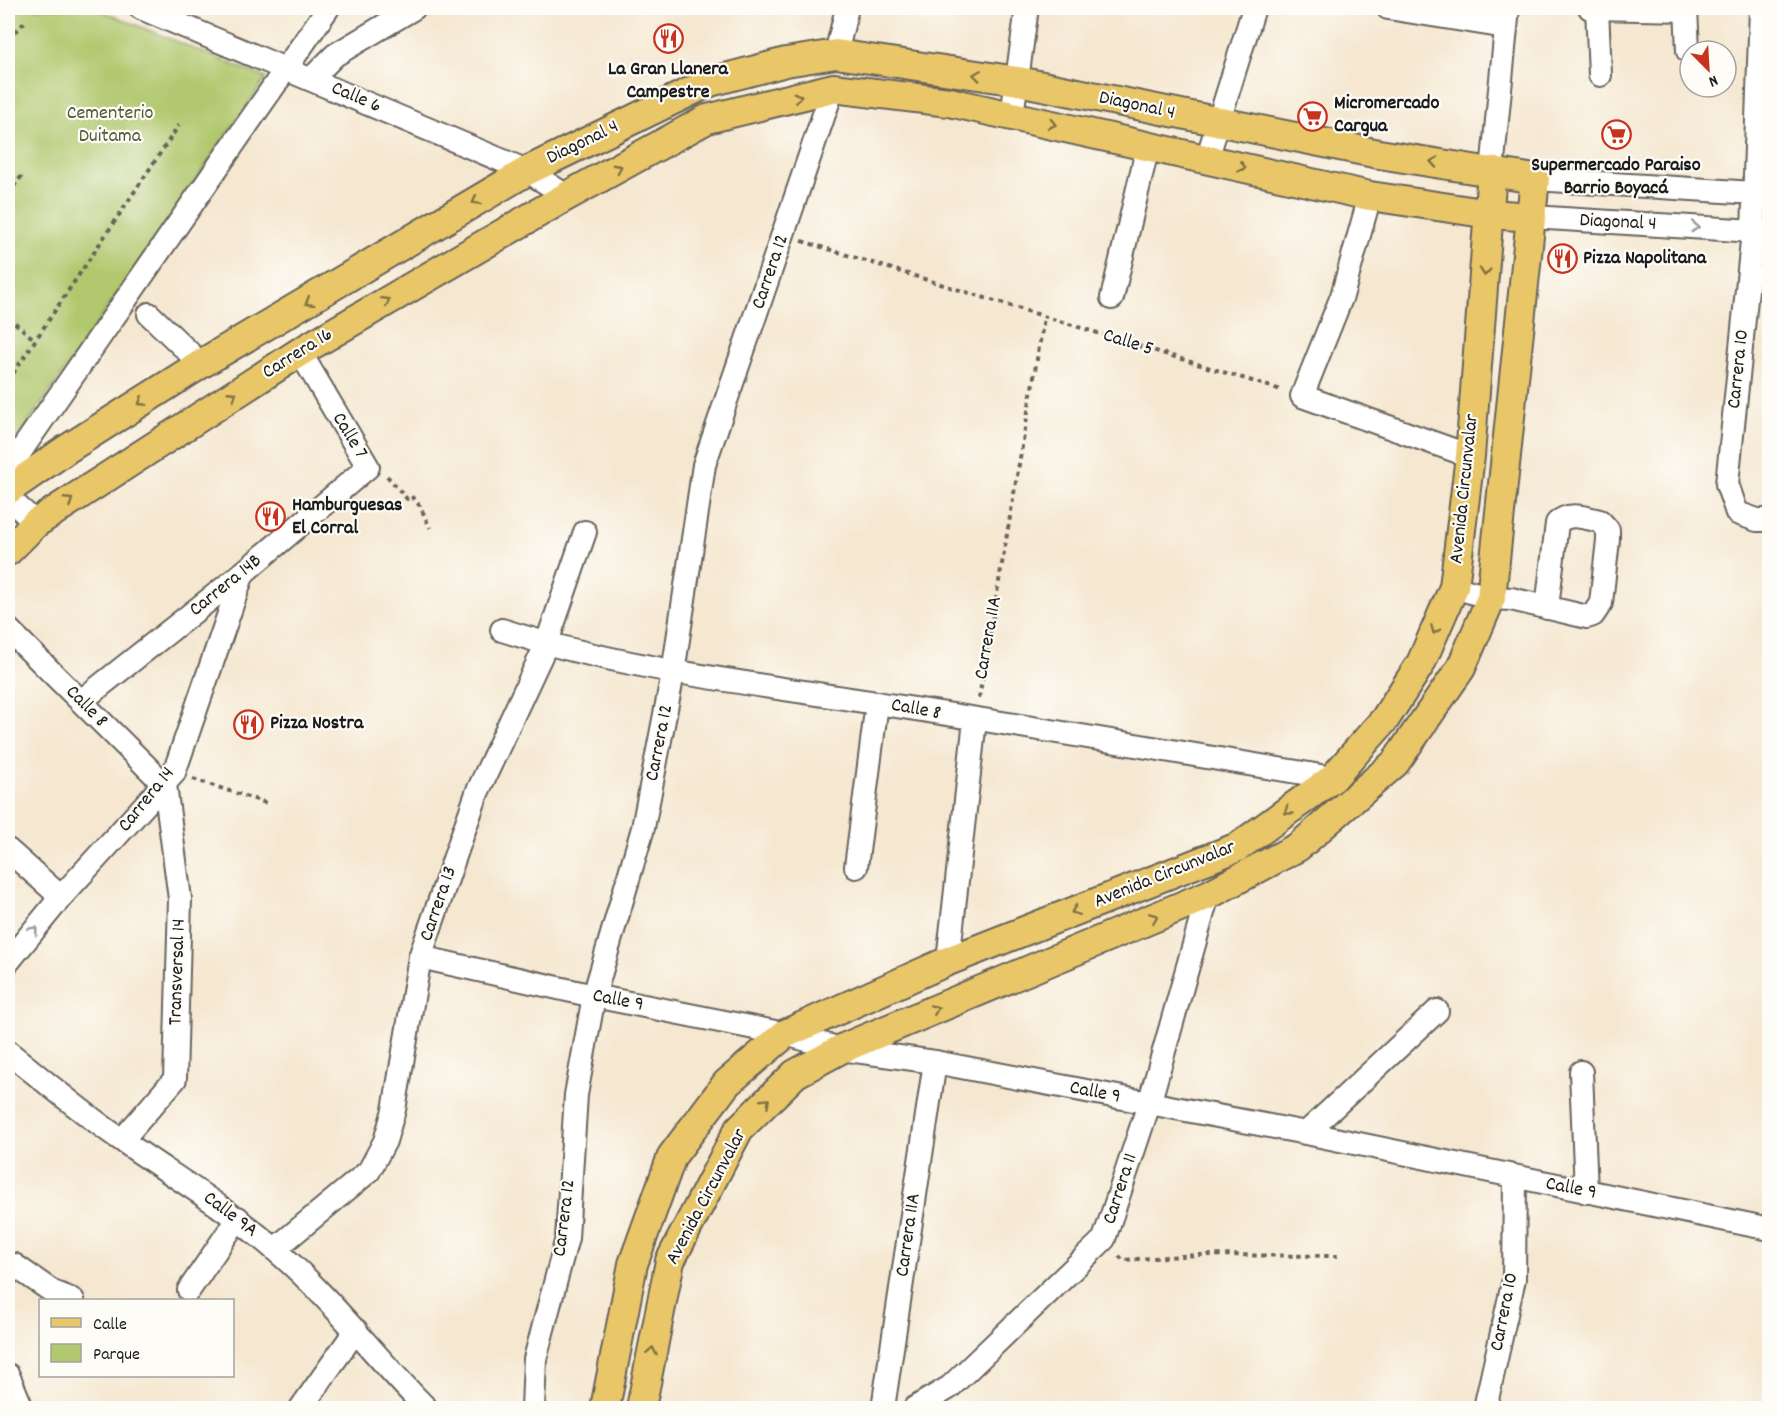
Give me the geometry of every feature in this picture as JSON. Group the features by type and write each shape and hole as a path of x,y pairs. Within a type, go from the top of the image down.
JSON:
{"main road":[{"name":"Diagonal 4","path":"526,171 710,82 786,62 836,54 1018,81 1220,124 1379,154 1535,178"},
{"name":"Diagonal 4","path":"567,195 707,119 833,88 949,102 1370,196 1490,214 1532,217"},
{"name":"Carrera 16","path":"8,490 67,449 201,364 526,171"},
{"name":"Avenida Circunvalar","path":"605,1408 633,1264 672,1156 727,1083 784,1034 948,961 1239,847 1333,778 1385,719 1415,672 1454,587 1470,456 1492,171"},
{"name":"Avenida Circunvalar","path":"640,1408 670,1261 739,1129 795,1074 841,1048 1208,895 1298,847 1395,763 1461,668 1491,598 1535,178"},
{"name":"Carrera 16","path":"8,551 36,523 300,352 567,195"}],"street":[{"path":"8,477 10,468 29,439 328,8"},
{"path":"311,79 335,55 414,8"},
{"path":"836,54 847,8"},
{"path":"1012,115 1027,8"},
{"path":"1207,159 1220,124 1254,8"},
{"path":"1388,8 1507,17 1492,171"},
{"path":"1590,8 1687,9 1688,39"},
{"path":"1596,8 1600,75"},
{"name":"Calle 6","path":"152,9 526,171 567,195"},
{"name":"Carrera 10","path":"1764,16 1761,231 1727,484 1737,513 1757,520 1770,520"},
{"name":"Carrera 12","path":"533,1408 535,1359 567,1238 576,1095 594,996 643,828 673,673 704,465 833,88"},
{"path":"1112,298 1148,146"},
{"name":"Diagonal 4","path":"1535,178 1762,194"},
{"path":"1370,196 1342,296 1302,396 1470,456"},
{"name":"Diagonal 4","path":"1532,217 1761,231"},
{"path":"149,314 201,364"},
{"name":"Calle 7","path":"300,352 368,467"},
{"name":"Carrera 14B","path":"81,701 243,573 368,467"},
{"path":"8,498 36,523"},
{"name":"Carrera 13","path":"275,1249 369,1170 385,1141 394,1110 420,957 477,794 546,645 585,532"},
{"name":"Carrera 14","path":"8,962 61,897 170,779 243,573"},
{"path":"1454,587 1491,598 1511,599 1547,609"},
{"name":"Calle 8","path":"8,629 81,701 170,779"},
{"name":"Calle 8","path":"502,630 546,645 673,673 877,703 1333,778"},
{"path":"856,867 877,703"},
{"path":"948,961 975,720"},
{"name":"Transversal 14","path":"122,1140 176,1079 180,899 170,779"},
{"path":"8,850 61,897"},
{"name":"Carrera 11","path":"915,1408 950,1387 1104,1239 1149,1104 1208,895"},
{"name":"Calle 9","path":"420,957 841,1048 935,1062 1306,1133 1770,1229"},
{"path":"1306,1133 1437,1011"},
{"name":"Calle 9A","path":"8,1052 122,1140 238,1218 275,1249 356,1330 394,1376 426,1408"},
{"name":"Carrera 11A","path":"884,1408 935,1062"},
{"path":"1581,1072 1586,1192"},
{"name":"Carrera 10","path":"1485,1408 1514,1279 1515,1178"},
{"path":"189,1290 238,1218"},
{"path":"11,1267 53,1292 70,1299"},
{"path":"301,1408 356,1330"},
{"path":"8,1375 22,1408"}],"path":[{"path":"8,39 25,22"},
{"path":"8,381 179,124"},
{"path":"8,194 24,173"},
{"name":"Calle 5","path":"784,235 1044,318 1302,396"},
{"path":"8,317 35,340"},
{"name":"Carrera 11A","path":"975,720 1044,318"},
{"name":"Calle 7","path":"368,467 380,468 407,499 411,496 420,506 430,528"},
{"path":"170,779 266,802"},
{"path":"1104,1239 1123,1260 1197,1255 1340,1256"}],"green space":[{"name":"Cementerio Duitama","path":"8,8 95,8 266,78 8,453"}],"place":[{"name":"La Gran Llanera Campestre","path":"668,39"},
{"name":"Micromercado Cargua","path":"1313,116"},
{"name":"Supermercado Paraiso Barrio Boyacá","path":"1616,135"},
{"name":"Pizza Napolitana","path":"1562,259"},
{"name":"Hamburguesas El Corral","path":"271,517"},
{"name":"Pizza Nostra","path":"249,724"}]}
